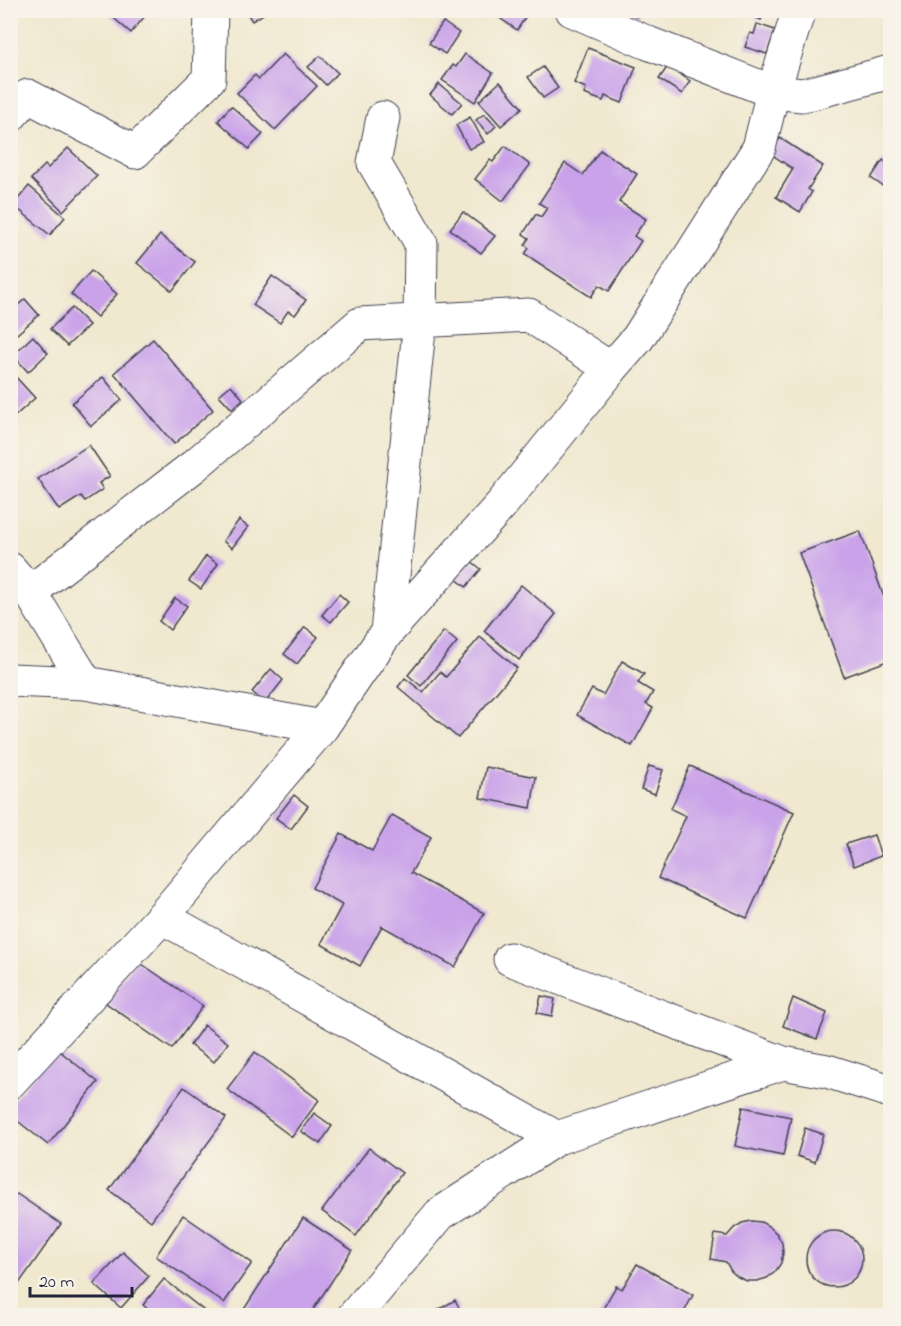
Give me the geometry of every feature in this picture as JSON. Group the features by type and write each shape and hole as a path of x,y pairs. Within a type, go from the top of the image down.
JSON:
{"street":[{"path":"10,116 28,96 135,152 209,79 211,10"},
{"path":"572,10 648,43 774,92 802,94 816,92 891,72"},
{"path":"10,1082 162,917 322,727 387,632 501,505 638,338 759,148 799,10"},
{"path":"382,118 374,163 421,243 420,321 387,632"},
{"path":"86,683 20,581 194,466 360,324 529,315 611,369"},
{"path":"10,680 86,683 322,727"},
{"path":"162,917 557,1138"},
{"path":"510,959 783,1063 827,1071 891,1091"},
{"path":"354,1316 440,1214 557,1138 783,1063"}],"building":[{"path":"110,10 150,10 131,33 108,13"},
{"path":"245,10 270,10 252,21"},
{"path":"488,10 530,10 517,30"},
{"path":"625,10 640,10 637,17"},
{"path":"740,10 765,10 761,20"},
{"path":"443,22 459,33 445,54 429,43"},
{"path":"757,24 775,30 767,54 745,47 750,33 754,34"},
{"path":"588,48 636,67 622,103 605,96 603,101 584,94 586,88 574,83"},
{"path":"283,54 317,86 275,130 237,93 255,75 259,79"},
{"path":"465,54 493,73 475,102 442,80 453,65 456,67"},
{"path":"320,56 338,73 326,85 308,67"},
{"path":"668,66 690,81 682,94 659,79"},
{"path":"543,67 558,88 543,98 528,77"},
{"path":"500,82 522,108 501,126 479,101"},
{"path":"439,84 462,103 452,114 430,95"},
{"path":"231,106 263,134 249,149 218,121"},
{"path":"484,114 496,126 488,134 476,120"},
{"path":"470,117 484,142 469,149 456,125"},
{"path":"780,138 823,166 808,189 812,192 800,212 776,197 793,169 771,154"},
{"path":"505,146 530,165 503,201 475,179 490,160 493,162"},
{"path":"68,148 97,176 63,211 31,179 45,165 48,168"},
{"path":"600,150 637,174 619,202 646,219 634,236 641,241 609,291 599,285 591,297 525,254 529,248 525,245 529,238 523,234 536,214 541,217 547,208 539,203 565,163 583,175"},
{"path":"883,160 890,165 890,191 871,178"},
{"path":"29,186 65,217 50,235 13,205"},
{"path":"463,212 495,236 481,253 450,229"},
{"path":"160,235 195,262 172,291 137,263"},
{"path":"91,271 117,294 97,317 71,294"},
{"path":"272,276 306,300 295,315 288,311 280,323 253,305"},
{"path":"25,299 39,315 17,334 10,327 10,312"},
{"path":"72,308 89,325 67,346 50,329"},
{"path":"33,336 48,353 28,372 13,355"},
{"path":"153,339 213,410 174,444 114,373"},
{"path":"13,374 35,398 15,416 10,412 10,376"},
{"path":"103,377 122,400 91,426 72,403"},
{"path":"231,385 243,399 232,409 219,395"},
{"path":"89,445 110,476 99,483 103,489 85,501 81,496 59,510 38,479"},
{"path":"239,520 248,527 232,548 223,541"},
{"path":"860,531 890,614 890,660 844,677 799,553"},
{"path":"206,556 218,564 201,589 189,581"},
{"path":"471,561 481,569 466,587 455,578"},
{"path":"521,585 556,614 519,660 484,631"},
{"path":"339,594 348,602 331,622 322,615"},
{"path":"175,598 187,606 170,630 159,621"},
{"path":"305,627 318,637 297,664 284,654"},
{"path":"444,631 457,642 421,686 408,675"},
{"path":"480,637 517,668 458,738 398,687 405,678 423,692 440,672 446,677"},
{"path":"622,661 644,674 638,683 653,692 646,704 653,708 632,746 577,715 592,689 603,695"},
{"path":"271,669 283,680 265,703 252,692"},
{"path":"649,766 663,770 655,794 641,789"},
{"path":"690,766 794,812 747,918 658,878 686,816 671,809"},
{"path":"486,767 536,777 531,808 480,798"},
{"path":"294,795 308,806 291,829 276,818"},
{"path":"392,815 431,837 411,873 484,913 455,967 382,926 360,966 321,944 342,905 312,888 341,834 372,851"},
{"path":"874,835 881,856 854,866 846,844"},
{"path":"890,897 890,914 884,911"},
{"path":"136,960 203,1006 172,1049 106,1003"},
{"path":"541,996 555,999 552,1016 537,1013"},
{"path":"793,998 827,1013 817,1039 783,1026"},
{"path":"204,1025 228,1043 214,1062 190,1045"},
{"path":"56,1048 98,1082 48,1145 10,1115 10,1104"},
{"path":"255,1052 319,1100 292,1137 227,1089"},
{"path":"184,1087 226,1118 151,1221 109,1190"},
{"path":"743,1107 791,1117 783,1156 735,1146"},
{"path":"314,1113 332,1126 320,1144 301,1131"},
{"path":"805,1128 823,1134 815,1162 797,1156"},
{"path":"369,1148 402,1173 356,1236 322,1211"},
{"path":"17,1194 61,1224 13,1292 10,1290 10,1218 14,1213 10,1211 10,1203"},
{"path":"183,1215 252,1263 224,1303 156,1256"},
{"path":"303,1218 352,1250 309,1316 244,1316 241,1314"},
{"path":"761,1222 777,1234 782,1243 783,1253 781,1263 775,1272 757,1281 747,1281 738,1277 726,1262 711,1259 715,1234 727,1236 742,1223"},
{"path":"834,1231 845,1233 854,1239 860,1248 862,1259 860,1270 854,1279 845,1285 834,1287 823,1285 814,1279 808,1270 806,1259 808,1248 814,1239 823,1233"},
{"path":"123,1252 149,1276 121,1308 94,1284"},
{"path":"637,1264 693,1295 682,1316 599,1316 616,1286 622,1289"},
{"path":"164,1279 203,1310 199,1316 156,1316 143,1305"},
{"path":"455,1300 460,1309 448,1316 439,1316 436,1311"}]}
